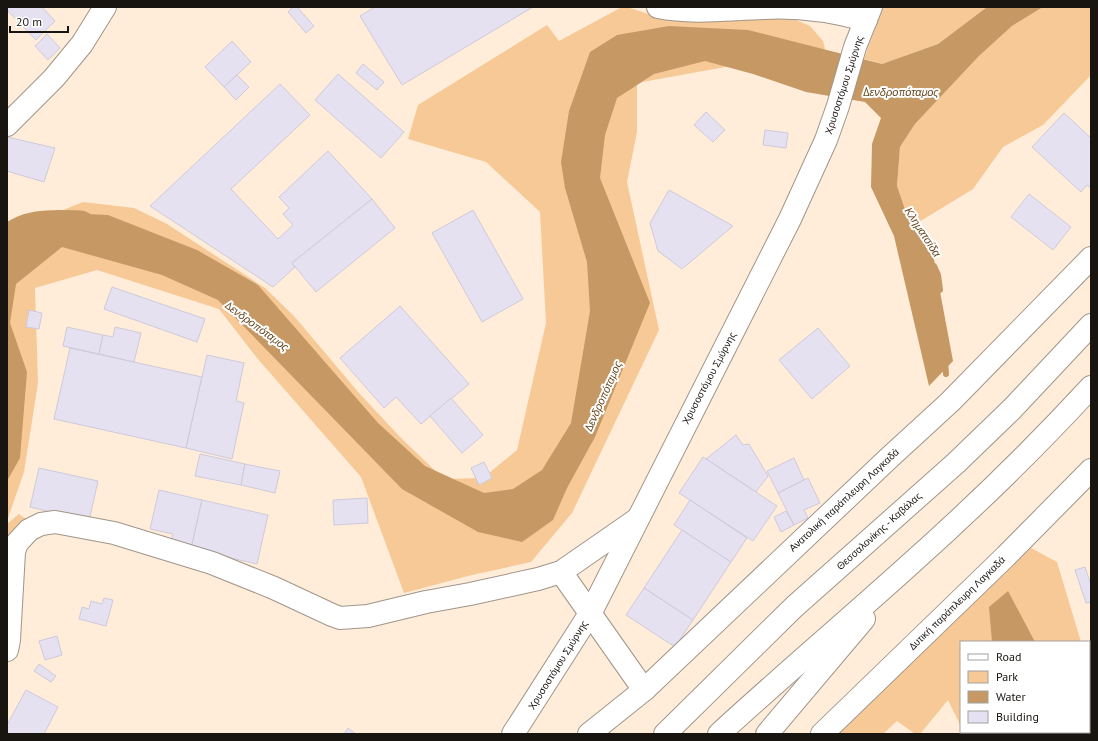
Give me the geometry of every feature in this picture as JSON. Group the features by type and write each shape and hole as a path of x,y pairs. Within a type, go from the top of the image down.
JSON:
{"main road":[{"path":"7,125 54,78 82,44 105,7"},
{"path":"658,7 703,12 765,8 869,14"},
{"name":"Χρυσοστόμου Σμύρνης","path":"513,734 591,612 790,219 826,140 838,106 855,47 869,14"},
{"name":"Ανατολική παράπλευρη Λαγκαδά","path":"589,734 644,690 950,402 1091,258"},
{"name":"Θεσσαλονίκης - Καβάλας","path":"665,734 794,607 990,431 1043,378 1091,325"},
{"path":"720,734 785,673 907,568 1003,478 1091,387"},
{"name":"Δυτική παράπλευρη Λαγκαδά","path":"822,734 1006,556 1091,470"},
{"path":"7,650 9,640 14,552 17,544 29,530 48,523 63,523 114,533 212,563 274,588 340,618 368,616 426,602 515,585 562,572 637,520"},
{"path":"767,734 907,568"},
{"path":"562,572 644,690"}],"shaded area":[{"path":"7,7 1091,7 1091,734 7,734"}],"green space":[{"path":"622,7 627,7 667,20 749,17 796,20 810,26 823,41 825,49 637,83 637,132 627,182 659,330 572,513 531,562 472,575 404,593 361,477 257,358 219,309 97,270 35,288 38,383 24,472 7,521 7,229 31,223 83,202 134,208 167,224 265,288 294,316 359,393 401,438 444,479 483,478 517,450 546,323 540,212 486,162 408,139 418,105 547,25 559,41"},
{"path":"883,7 987,7 938,44 882,64 864,59"},
{"path":"1043,7 1091,7 1091,75 1043,125 1003,147 973,189 914,225 906,212 897,186 900,147 915,124 979,56 1012,26"},
{"path":"19,514 29,521 7,556 7,524"},
{"path":"1031,548 1057,562 1081,641 960,641 960,725 948,700 920,734 915,734 897,721 883,734 838,734"},
{"path":"1090,670 1091,734 964,734 1090,733"}],"water":[{"name":"Δενδροπόταμος","path":"987,7 1043,7 1012,26 979,56 915,124 900,147 897,186 906,212 917,231 932,249 953,361 929,386 894,236 871,187 872,144 881,118 865,102 806,92 753,74 705,61 654,74 617,98 605,135 600,178 650,303 595,437 567,488 553,520 522,542 478,532 402,489 218,300 162,275 62,247 16,284 10,323 27,372 20,458 7,481 7,247 65,213 108,215 197,250 258,285 378,423 425,466 484,493 513,489 542,470 571,423 590,311 587,262 565,188 561,162 569,111 590,52 617,35 669,26 748,30 882,64 938,44"},
{"path":"1008,591 1034,641 992,641 989,607"},
{"path":"1020,733 1068,734 1021,734"}],"building":[{"path":"7,7 42,7 55,21 36,40 7,10"},
{"path":"293,7 297,7 314,26 306,33 288,12"},
{"path":"375,7 533,7 402,85 360,16"},
{"path":"47,34 60,48 48,60 35,46"},
{"path":"232,41 251,62 224,87 205,67"},
{"path":"363,64 384,82 377,90 356,73"},
{"path":"338,74 404,132 381,158 315,100"},
{"path":"237,75 249,87 236,100 224,87"},
{"path":"280,84 310,115 231,189 278,239 293,225 283,214 289,208 279,197 328,151 372,199 292,263 295,267 273,287 150,206"},
{"path":"706,112 725,130 713,142 694,125"},
{"path":"1064,113 1091,138 1091,188 1087,185 1081,192 1032,147"},
{"path":"765,130 788,133 786,148 763,145"},
{"path":"7,137 55,148 44,182 7,171"},
{"path":"669,190 733,226 682,269 658,251 650,223"},
{"path":"1029,194 1071,227 1053,250 1011,217"},
{"path":"372,199 395,228 316,292 292,263"},
{"path":"473,210 523,299 482,322 432,233"},
{"path":"112,287 205,319 197,342 104,309"},
{"path":"400,306 469,384 421,424 396,397 384,408 340,358"},
{"path":"29,310 42,313 39,329 26,327"},
{"path":"67,327 103,335 99,354 63,346"},
{"path":"115,327 141,333 134,362 99,354 103,335 113,337"},
{"path":"818,328 850,366 812,399 779,360"},
{"path":"70,348 202,377 186,448 54,419"},
{"path":"207,355 244,363 236,401 244,403 232,459 186,448"},
{"path":"451,398 483,435 462,453 430,416"},
{"path":"736,435 743,445 749,444 768,476 756,492 706,459"},
{"path":"200,454 245,464 241,485 195,476"},
{"path":"703,457 777,506 753,541 679,493"},
{"path":"794,458 804,480 778,493 767,471"},
{"path":"484,462 492,478 479,485 471,468"},
{"path":"245,464 280,471 275,493 241,485"},
{"path":"39,468 98,481 89,521 30,507"},
{"path":"808,478 820,503 804,510 808,518 794,525 778,493"},
{"path":"159,490 202,500 191,549 170,544 173,534 150,529"},
{"path":"367,498 368,523 334,525 333,500"},
{"path":"202,500 268,515 257,564 191,549"},
{"path":"690,500 747,538 731,562 674,525"},
{"path":"786,511 794,525 781,532 774,517"},
{"path":"682,530 731,562 693,620 644,588"},
{"path":"1085,567 1091,585 1091,602 1086,603 1075,570"},
{"path":"644,588 693,620 675,647 626,615"},
{"path":"104,598 113,600 106,626 79,619 82,607 89,609 91,601 102,604"},
{"path":"57,636 62,655 45,660 39,641"},
{"path":"39,664 56,676 51,682 34,671"},
{"path":"26,690 58,707 44,734 7,734 7,725"},
{"path":"348,728 356,734 344,734"}],"waterway":[{"name":"Δενδροπόταμος","path":"7,246 14,239 31,230 51,227 80,228"},
{"name":"Κληματσίδα","path":"934,266 938,275 940,290"},
{"name":"Κληματσίδα","path":"945,361 946,374"}]}
